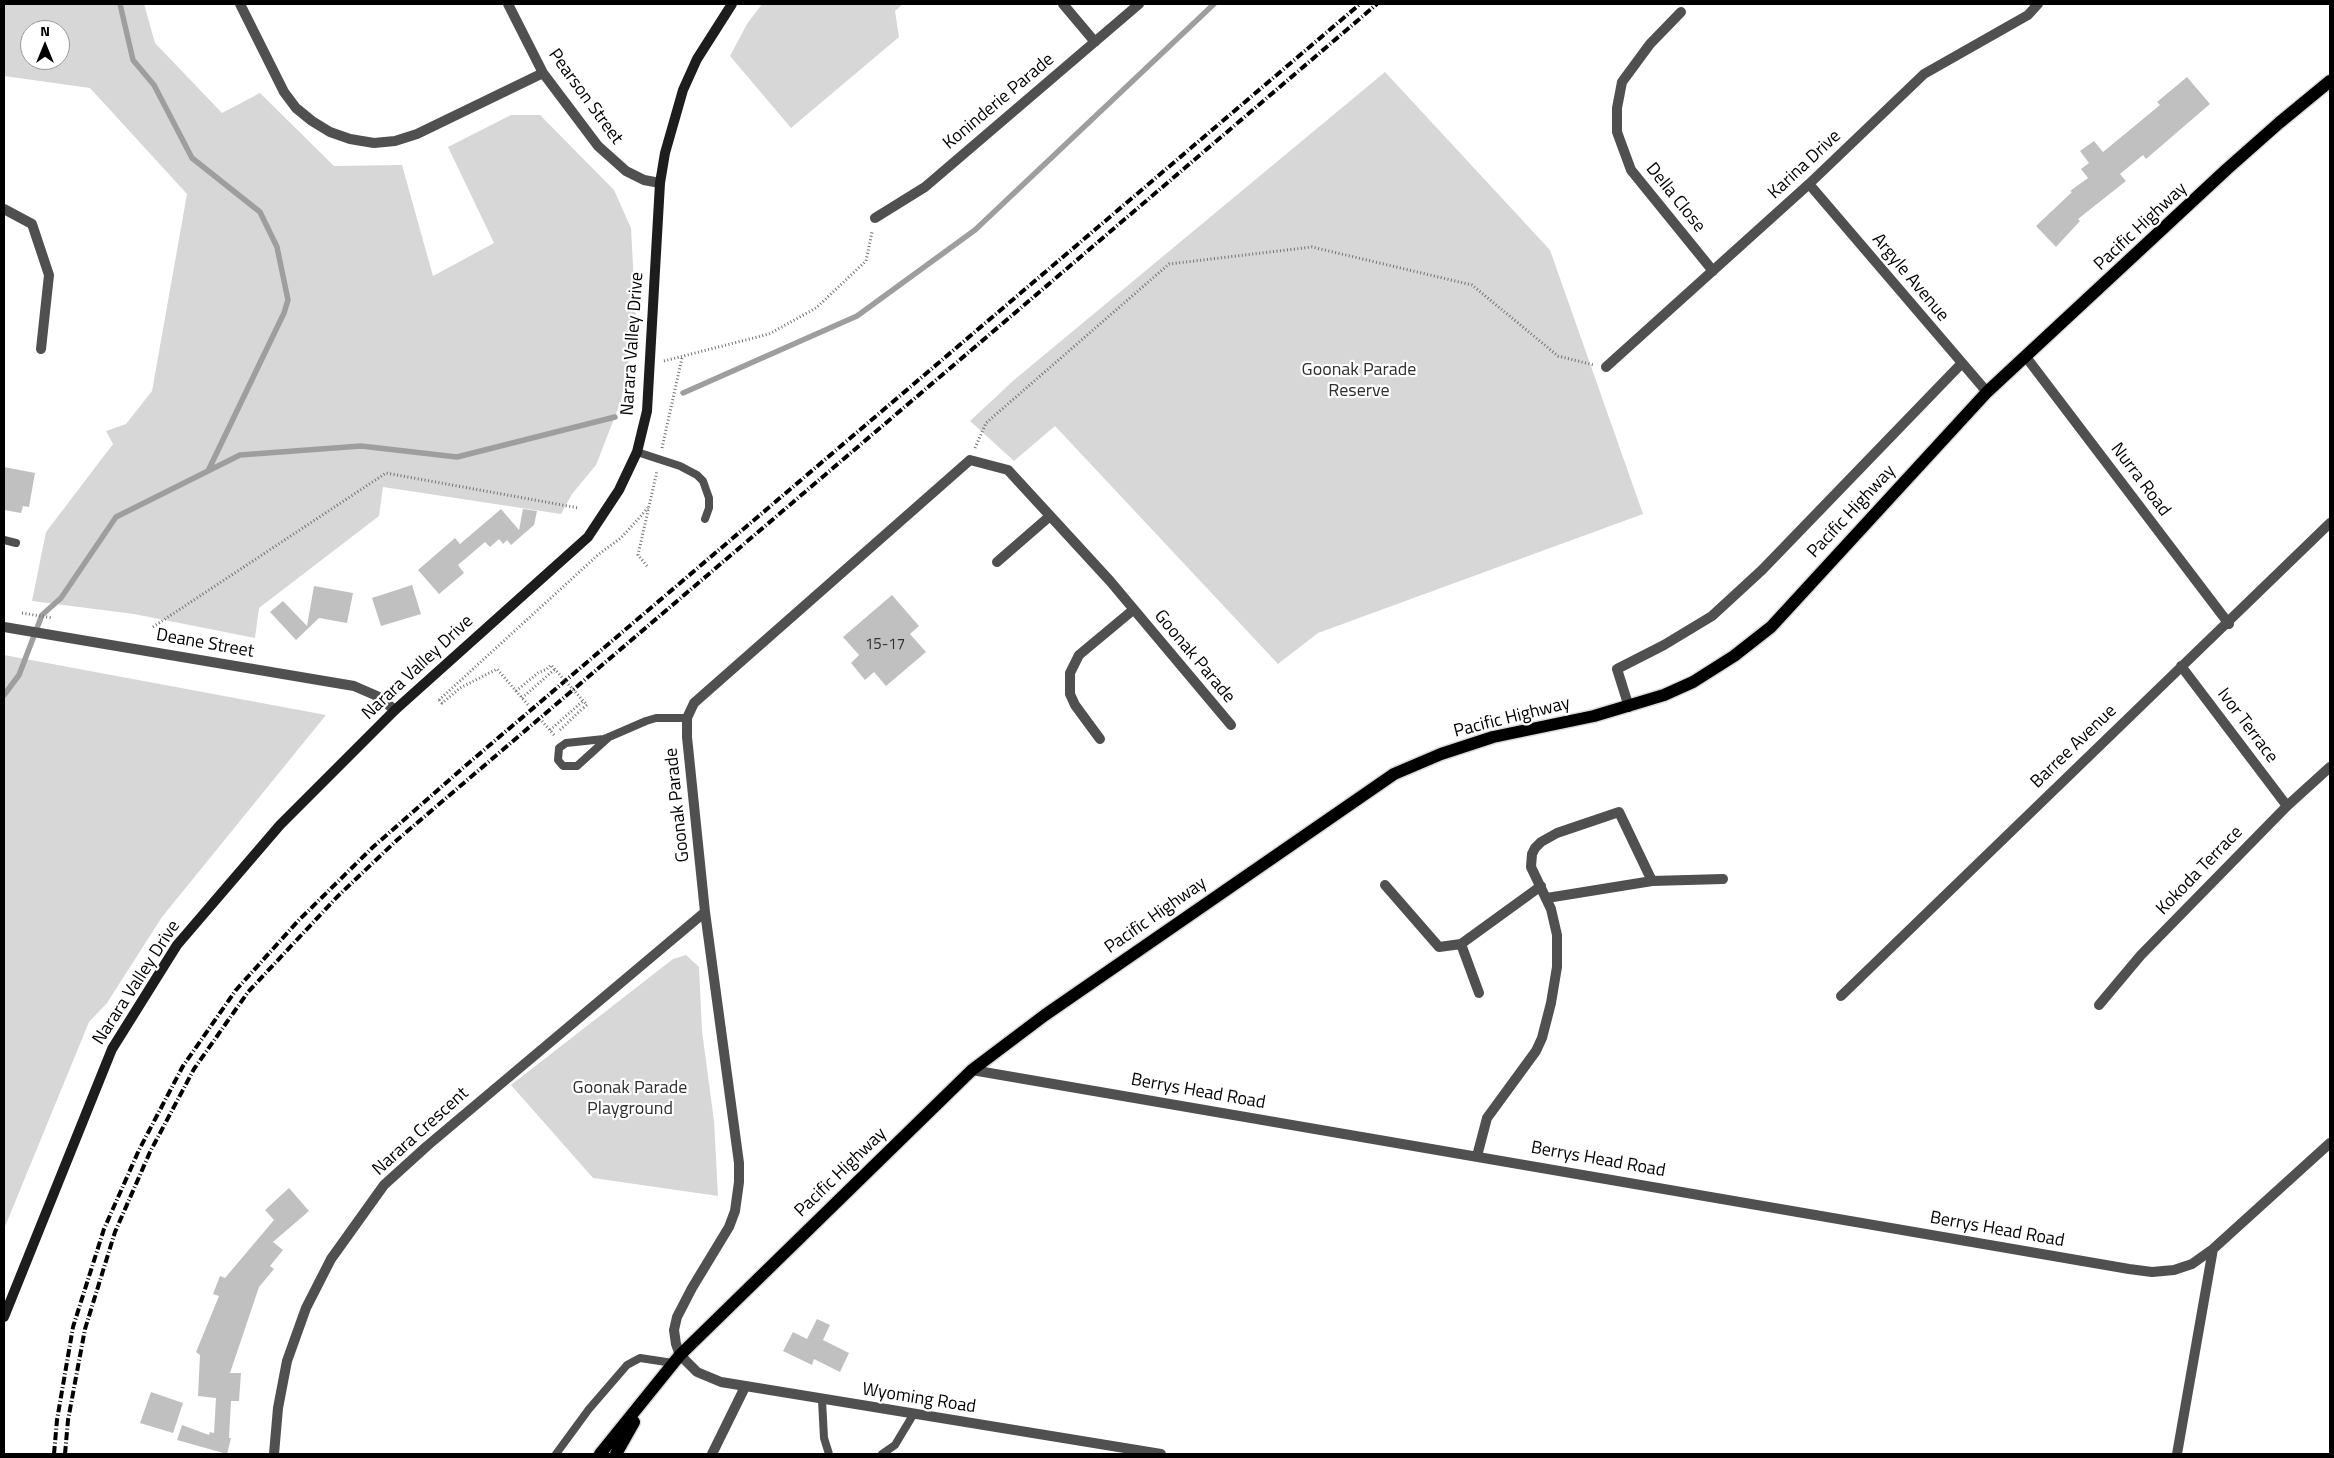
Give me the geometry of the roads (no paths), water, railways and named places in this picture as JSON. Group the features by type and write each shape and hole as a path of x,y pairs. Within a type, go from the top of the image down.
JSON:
{"main road":[{"name":"Narara Valley Drive","path":"4,1317 112,1049 177,945 280,825 395,710 588,537 619,490 637,452 647,411 660,183 665,153 683,90 697,59 732,4"},
{"name":"Pacific Highway","path":"600,1454 676,1359 972,1070 1069,998 1394,774 1441,754 1493,737 1594,716 1664,695 1714,670 1770,627 1987,392 2242,156 2330,81"},
{"name":"Pacific Highway","path":"616,1454 655,1387"}],"street":[{"path":"240,4 284,92 296,108 318,125 350,139 374,143 396,141 417,134 543,73"},
{"name":"Pearson Street","path":"508,4 543,73 598,146 611,159 644,180 660,183"},
{"path":"1063,4 1095,42"},
{"name":"Koninderie Parade","path":"876,218 925,187 1139,4"},
{"name":"Karina Drive","path":"1606,367 1809,184 1924,74 2028,15 2038,4"},
{"name":"Della Close","path":"1681,12 1650,44 1622,82 1617,108 1617,132 1631,170 1713,271"},
{"name":"Argyle Avenue","path":"1809,184 1987,392"},
{"path":"4,210 32,224 49,274 41,349"},
{"name":"Nurra Road","path":"2026,357 2229,624"},
{"path":"1629,707 1617,668 1664,645 1712,616 1762,570 1962,363"},
{"name":"Goonak Parade","path":"676,1359 674,1330 677,1317 692,1288 729,1227 735,1211 739,1182 739,1163 705,912 687,737 687,718 694,703 700,696 970,460 1008,470 1110,581 1231,725"},
{"path":"997,562 1050,516"},
{"name":"Barree Avenue","path":"1841,996 2181,666 2229,624 2330,523"},
{"name":"Goonak Parade","path":"1100,739 1075,705 1070,688 1070,673 1079,655 1133,610"},
{"name":"Deane Street","path":"9,627 354,686 378,696 395,710"},
{"name":"Ivor Terrace","path":"2181,666 2286,806"},
{"name":"Kokoda Terrace","path":"2099,1005 2141,955 2286,806 2330,767"},
{"path":"1477,1156 1486,1118 1536,1051 1546,1022 1558,951 1555,920 1531,861 1532,854 1541,842 1557,833 1620,812 1652,881"},
{"path":"1547,898 1652,881 1723,879"},
{"path":"1385,885 1439,947 1461,944 1541,886"},
{"name":"Narara Crescent","path":"274,1454 278,1408 287,1361 306,1308 331,1259 384,1185 427,1146 705,912"},
{"path":"1461,944 1479,993"},
{"name":"Berrys Head Road","path":"972,1070 2129,1270 2152,1272 2174,1270 2192,1264 2212,1249 2330,1143"},
{"path":"2177,1454 2212,1249"},
{"name":"Wyoming Road","path":"676,1359 704,1377 745,1387 1161,1454"},
{"path":"712,1454 745,1387"}],"lane":[{"path":"637,452 680,466 697,474 703,482 709,498 709,508 704,519"},
{"path":"4,540 16,543"},
{"path":"609,737 581,763 572,767 563,766 558,760 558,752 562,745 571,742 597,741 656,718 687,718"},
{"path":"556,1454 589,1409 627,1365 640,1358 676,1359"},
{"path":"822,1400 824,1438 829,1454"},
{"path":"882,1454 895,1445 913,1415"}],"waterway":[{"path":"120,4 133,60 154,85 192,158 260,212 277,247 288,300 284,313 208,471"},
{"path":"683,393 857,316 975,230 1214,4"},
{"path":"4,695 19,675 42,615 61,598 116,517 240,455 361,446 457,457 615,417"}],"railway":[{"path":"54,1454 57,1420 73,1327 104,1229 139,1150 183,1066 236,990 298,921 373,847 464,767 1360,4"},
{"path":"65,1454 68,1420 85,1329 115,1232 150,1152 194,1069 248,992 337,897 397,840 1377,4"}],"park label":[{"name":"Goonak Parade Reserve","path":"1359,381"},
{"name":"Goonak Parade Playground","path":"630,1099"}]}
